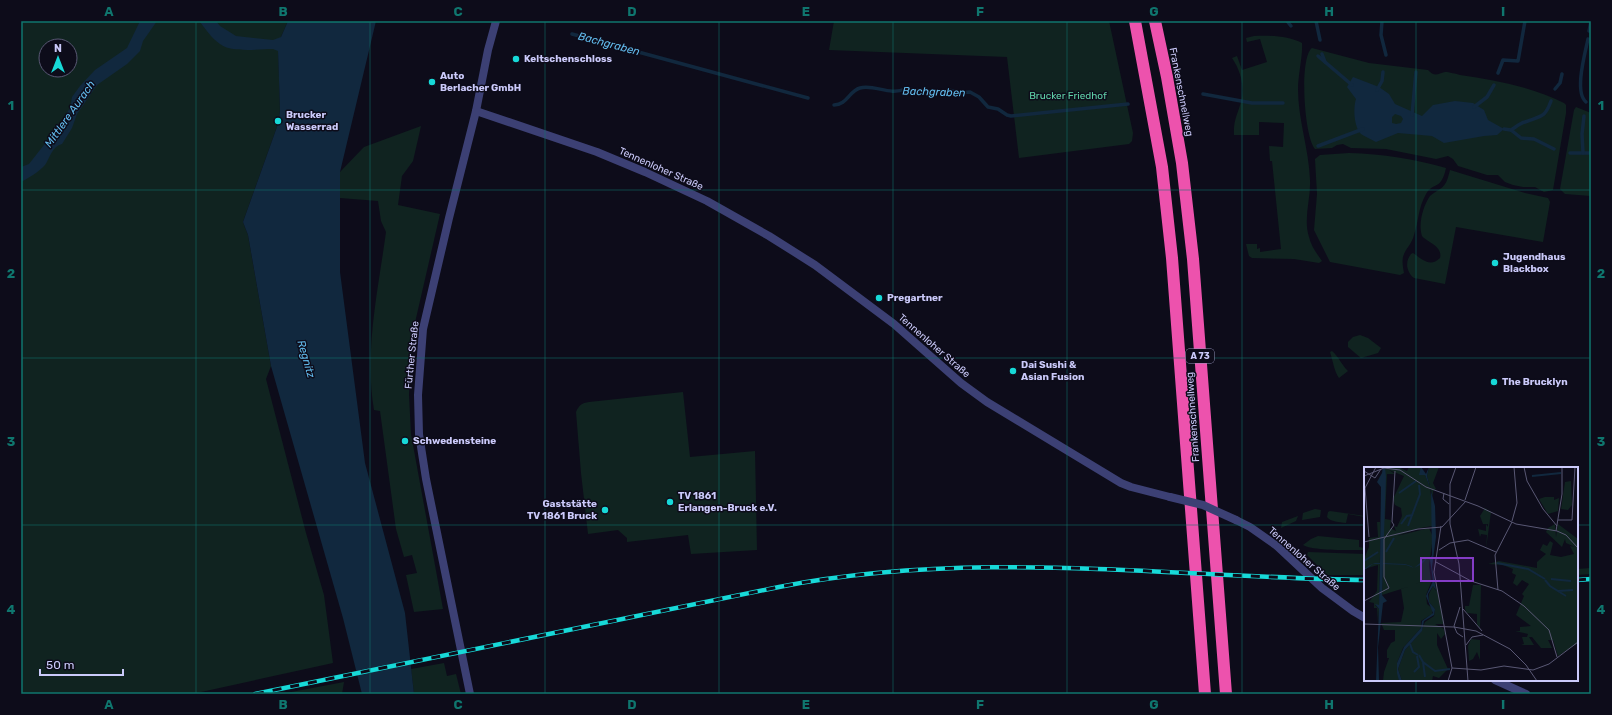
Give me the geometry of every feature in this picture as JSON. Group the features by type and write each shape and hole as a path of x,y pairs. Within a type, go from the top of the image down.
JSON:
{"highway":[{"name":"Frankenschnellweg","path":"1135,21 1162,167 1172,258 1206,694"},
{"name":"Frankenschnellweg","path":"1155,21 1167,77 1182,163 1193,259 1226,694"}],"street":[{"name":"Fürther Straße","path":"470,694 426,479 419,434 418,395 423,329 476,111 488,50 496,21"},
{"name":"Tennenloher Straße","path":"476,111 596,152 645,172 707,201 816,265 894,324 961,383 987,402 1121,483 1131,487 1203,505 1250,527 1277,546 1322,588 1364,617"},
{"path":"1497,681 1526,694"}],"green space":[{"path":"21,21 288,21 278,44 280,111 278,124 243,222 248,235 271,366 266,379 306,533 324,595 333,663 192,694 21,694"},
{"name":"Brucker Friedhof","path":"834,21 1109,21 1133,133 1132,141 1129,144 1019,158 1007,57 829,50"},
{"path":"1254,36 1279,36 1302,43 1298,101 1308,157 1310,180 1307,230 1311,244 1322,261 1319,263 1294,259 1252,258 1249,256 1246,244 1257,244 1257,249 1260,248 1260,252 1281,249 1272,161 1270,161 1269,146 1283,147 1284,123 1259,122 1259,135 1234,135 1235,120 1242,98 1242,82 1232,58 1237,56 1242,70 1267,62 1260,39 1247,42 1246,38"},
{"path":"1312,48 1369,63 1428,70 1434,74 1448,72 1487,79 1526,88 1564,103 1566,105 1566,113 1553,190 1544,192 1535,187 1513,185 1505,182 1498,175 1487,175 1458,166 1453,159 1448,156 1436,159 1386,149 1351,148 1343,144 1332,148 1315,149 1311,142 1308,129 1304,97 1305,66 1308,54"},
{"path":"1576,107 1591,113 1591,196 1565,194 1560,189 1574,110"},
{"path":"421,126 413,161 402,176 398,205 440,214 414,327 409,395 411,434 443,609 414,612 406,575 417,573 412,555 404,557 396,529 380,411 374,410 371,388 371,344 373,321 386,232 381,221 378,201 340,198 340,172 364,147"},
{"path":"1349,153 1374,154 1422,162 1446,168 1440,183 1429,190 1423,199 1416,230 1403,257 1404,273 1400,275 1330,262 1314,230 1317,194 1315,159 1320,155"},
{"path":"1450,170 1525,193 1548,198 1550,202 1543,242 1456,227 1445,284 1414,278 1411,276 1407,263 1411,254 1413,253 1426,262 1433,262 1440,258 1439,250 1422,236 1421,221 1427,200 1444,185 1447,181"},
{"path":"1360,335 1368,338 1381,348 1378,353 1361,358 1348,347 1348,342 1353,337"},
{"path":"1332,351 1348,371 1339,378 1330,352"},
{"name":"TV 1861 Erlangen-Bruck e.V.","path":"683,392 690,457 755,451 757,550 691,554 688,535 627,542 627,538 618,530 588,534 576,412 578,408 589,402"},
{"path":"1315,509 1321,510 1320,517 1302,520 1303,513"},
{"path":"1330,511 1364,516 1364,517 1348,514 1346,523 1338,522 1327,517 1328,512"},
{"path":"1298,516 1296,521 1281,528 1282,522"},
{"path":"1318,536 1359,540 1359,547 1364,548 1364,550 1323,549 1303,545"},
{"path":"1308,552 1364,554 1364,575 1327,575 1307,555"},
{"path":"1591,568 1591,574 1578,575 1578,569"},
{"path":"444,663 447,676 456,674 461,694 414,694 411,669"},
{"path":"344,682 342,694 286,694 286,693"}],"water":[{"name":"Mittlere Aurach","path":"140,21 157,21 143,41 140,51 127,64 97,85 77,114 72,128 62,144 56,147 43,168 21,182 21,167 29,164 58,127 70,108 72,97 80,86 95,70 127,48"},
{"name":"Regnitz","path":"199,21 216,21 220,26 236,36 273,40 281,37 288,21 376,21 340,172 340,272 365,463 405,613 414,694 362,694 343,618 271,366 248,235 243,222 278,124 280,111 278,51 273,49 238,50 225,47 214,39"},
{"path":"1353,77 1379,87 1389,94 1395,104 1422,116 1433,105 1455,101 1473,103 1484,110 1488,120 1504,129 1497,135 1444,143 1432,136 1398,133 1376,142 1361,134 1359,131 1355,117 1356,99 1347,87","holes":["1395,114 1401,116 1403,119 1401,123 1392,123 1392,117"]}],"waterway":[{"path":"1287,21 1291,26"},
{"path":"1316,21 1320,40"},
{"path":"1382,21 1381,35 1386,55"},
{"path":"1498,73 1503,60 1518,61 1525,21"},
{"path":"1589,31 1591,21"},
{"name":"Bachgraben","path":"572,34 808,98"},
{"path":"1586,102 1581,90 1581,72 1588,39"},
{"path":"1322,54 1325,62"},
{"path":"1318,56 1352,85"},
{"path":"1377,90 1382,81 1383,72"},
{"path":"1412,115 1416,72"},
{"path":"1555,89 1560,83 1562,74"},
{"path":"1474,107 1487,97 1494,85"},
{"name":"Bachgraben","path":"834,105 842,103 853,92 865,87 888,91 899,91 905,89 940,92 949,90 959,93 970,92 979,97 988,107 998,109 1011,116 1128,104"},
{"name":"Bachgraben","path":"1203,94 1252,103 1283,103"},
{"path":"1511,130 1521,123 1542,116 1547,111 1551,101"},
{"path":"1583,153 1582,134 1584,116"},
{"path":"1318,146 1363,129"},
{"name":"Bachgraben","path":"1504,129 1511,130 1521,138 1534,139 1554,149"},
{"name":"Bachgraben","path":"1570,153 1591,153"}],"railway":[{"path":"255,694 779,587 852,576 925,569 998,567 1072,568 1364,580"},
{"path":"1578,580 1591,579"}],"place":[{"name":"Keltschenschloss","path":"516,59"},
{"name":"Auto Berlacher GmbH","path":"432,82"},
{"name":"Brucker Wasserrad","path":"278,121"},
{"name":"Jugendhaus Blackbox","path":"1495,263"},
{"name":"Pregartner","path":"879,298"},
{"name":"Dai Sushi & Asian Fusion","path":"1013,371"},
{"name":"The Brucklyn","path":"1494,382"},
{"name":"Schwedensteine","path":"405,441"},
{"name":"TV 1861 Erlangen-Bruck e.V.","path":"670,502"},
{"name":"Gaststätte TV 1861 Bruck","path":"605,510"}]}
